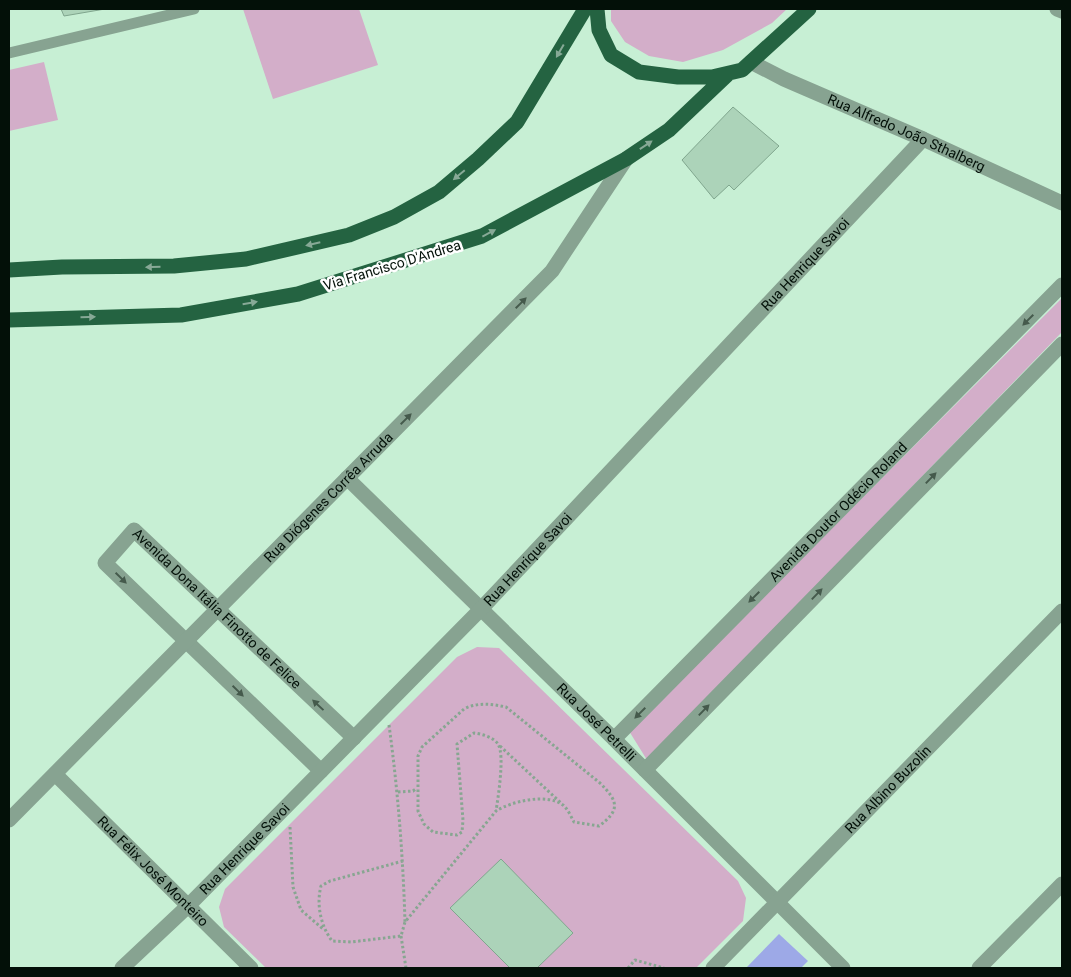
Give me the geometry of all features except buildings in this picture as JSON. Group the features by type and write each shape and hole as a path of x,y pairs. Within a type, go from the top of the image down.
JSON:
{"highway":[{"path":"9,270 174,266 246,259 349,235 394,217 439,192 517,122 585,9"},
{"path":"597,9 599,30 612,55 639,72 678,77 712,77 742,70 809,9"},
{"name":"Via Francisco D'Andrea","path":"9,320 181,315 298,294 482,236 626,159 669,130 727,75"}],"street":[{"path":"1057,9 1062,11"},
{"name":"Rua Alfredo João Sthalberg","path":"751,62 784,79 923,139 1062,203"},
{"name":"Rua Henrique Savoi","path":"122,968 188,906 481,609 923,139"},
{"name":"Rua Diógenes Corrêa Arruda","path":"9,820 552,271 626,159"},
{"name":"Avenida Doutor Odécio Roland","path":"614,739 1062,285"},
{"path":"645,770 1062,344"},
{"name":"Rua José Petrelli","path":"347,478 614,739 843,968"},
{"name":"Avenida Dona Itália Finotto de Felice","path":"321,771 105,563 134,530 354,738"},
{"name":"Rua Albino Buzolin","path":"712,968 778,903 1062,611"},
{"name":"Rua Félix José Monteiro","path":"54,774 251,968"},
{"path":"979,968 1062,884"}],"lane":[{"path":"9,54 194,9"}],"path":[{"path":"387,704 398,792 403,861 405,922 401,936 406,968"},
{"path":"492,704 506,707 600,783 613,796 614,806 611,817 599,826 574,822 564,806 498,744 486,735 474,733 458,744 463,820 462,832 456,834 433,832 424,824 418,811 418,756 422,747 464,709 470,706 492,704"},
{"path":"496,811 502,753 498,744"},
{"path":"398,792 413,791 417,788"},
{"path":"405,922 496,811 505,806 540,799 552,800 564,806"},
{"path":"289,804 293,887 301,910 324,930 332,941 351,942 401,936"},
{"path":"324,930 319,904 321,886 330,881 403,861"},
{"path":"628,968 636,960 664,968"}],"shaded area":[{"path":"243,9 359,9 378,65 273,99"},
{"path":"611,9 787,9 772,23 723,50 683,62 649,56 625,42 611,21"},
{"path":"44,62 58,120 9,131 9,70"},
{"path":"1062,298 1062,332 647,760 629,731"},
{"path":"477,647 499,648 738,881 746,898 743,921 696,968 266,968 224,927 219,907 225,889 457,657"}],"water":[{"path":"779,934 808,961 801,968 746,968"}]}
